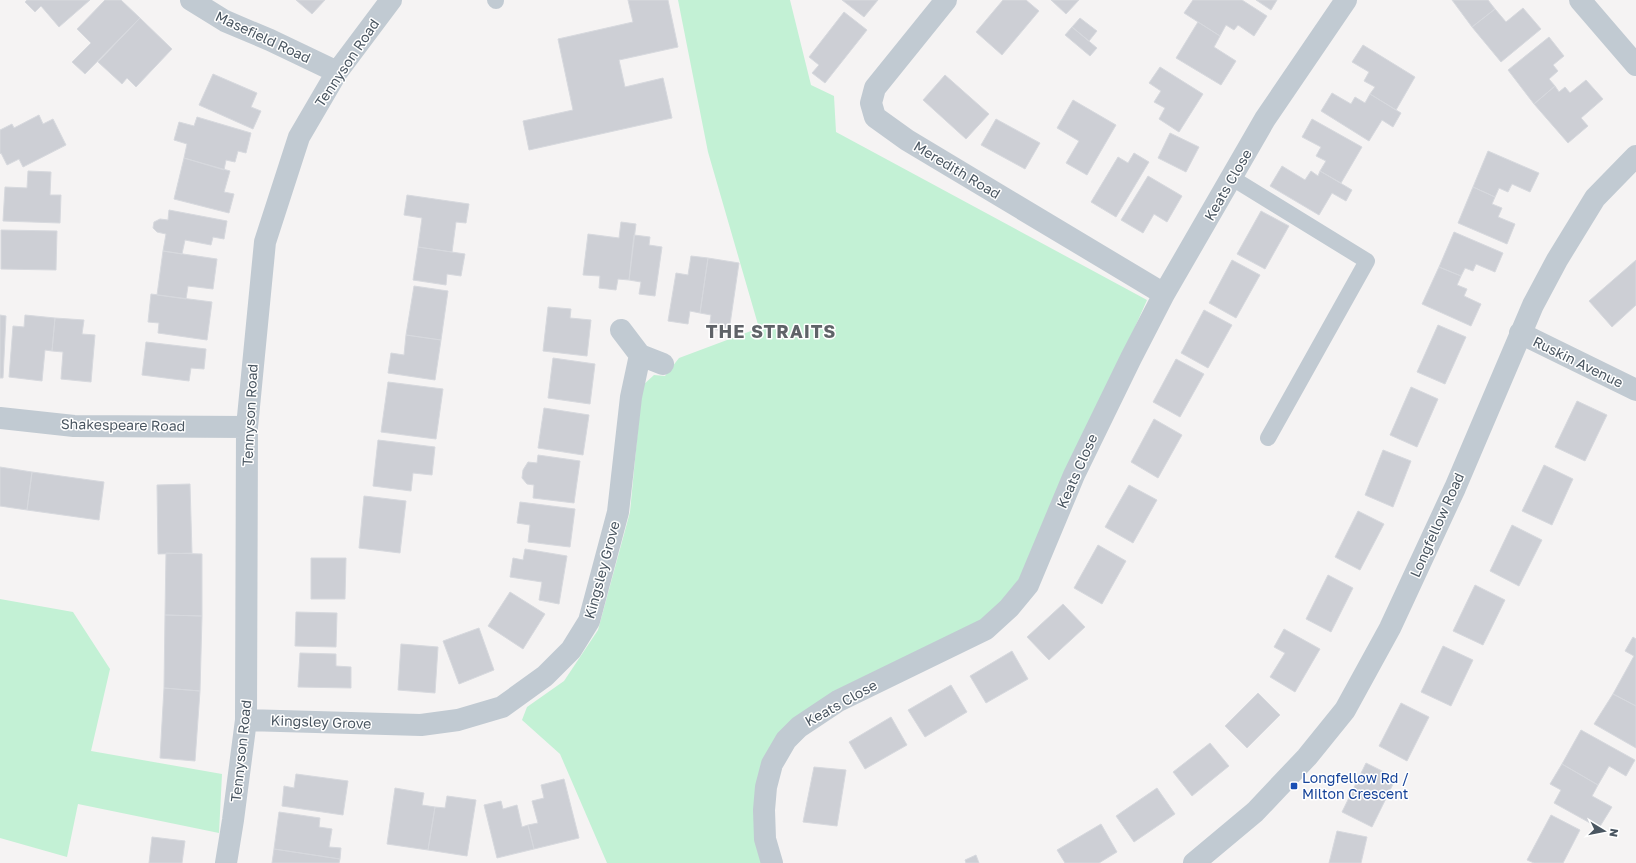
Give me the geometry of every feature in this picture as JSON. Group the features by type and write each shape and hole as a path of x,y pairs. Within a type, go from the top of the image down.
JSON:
{"street":[{"name":"Masefield Road","path":"191,0 225,21 270,40 337,72"},
{"name":"Tennyson Road","path":"226,863 234,820 246,720 247,427 265,242 299,137 337,72 391,0"},
{"name":"Meredith Road","path":"946,0 875,88 871,103 875,117 907,140 1164,294"},
{"name":"Keats Close","path":"772,863 765,839 764,810 766,788 772,764 786,740 799,727 838,701 986,629 1010,608 1028,585 1074,475 1164,294 1266,119 1346,0"},
{"path":"1580,0 1636,65"},
{"name":"Longfellow Road","path":"1194,863 1255,812 1307,757 1345,710 1390,628 1455,488 1533,305 1557,260 1595,198 1636,156"},
{"path":"622,330 640,355 663,364"},
{"name":"Ruskin Avenue","path":"1520,333 1636,390"},
{"name":"Kingsley Grove","path":"246,720 420,725 458,720 502,707 545,676 571,650 590,621 618,512 631,398 640,355"},
{"name":"Shakespeare Road","path":"0,418 74,426 247,427"}],"lane":[{"path":"1232,178 1367,261 1268,438"}],"green space":[{"path":"678,0 790,0 811,85 834,96 836,132 1147,300 1021,584 978,624 783,729 762,863 607,863 560,754 522,720 527,707 564,681 598,630 630,512 642,386 654,375 665,376 679,358 759,328 708,152"},
{"path":"0,599 73,612 110,669 91,751 222,774 219,833 78,804 67,857 0,838"}],"building":[{"path":"27,0 90,0 59,27 41,6 35,12 25,2"},
{"path":"105,0 121,0 140,18 85,74 72,62 91,43 77,29"},
{"path":"296,0 325,0 312,14"},
{"path":"628,0 668,0 678,47 619,60 625,87 663,78 672,118 529,150 523,121 573,110 558,39 633,22"},
{"path":"842,0 878,0 864,17"},
{"path":"1003,0 1026,0 1039,11 1002,55 976,32"},
{"path":"1051,0 1079,0 1066,14"},
{"path":"1193,0 1242,0 1267,16 1254,36 1238,25 1234,30 1226,25 1220,36 1184,13"},
{"path":"1256,0 1277,0 1271,10"},
{"path":"1452,0 1488,0 1495,9 1472,27"},
{"path":"1523,8 1541,29 1501,62 1472,27 1495,9 1506,22"},
{"path":"844,12 867,30 825,83 812,73 819,65 809,57"},
{"path":"140,18 172,49 136,87 127,78 122,84 98,62"},
{"path":"1080,18 1097,31 1089,41 1072,27"},
{"path":"1198,22 1220,36 1214,47 1236,61 1221,85 1176,58"},
{"path":"1072,27 1097,48 1090,56 1065,35"},
{"path":"1549,37 1564,56 1553,65 1558,71 1549,79 1555,86 1534,104 1508,70"},
{"path":"1363,45 1415,77 1396,110 1370,94 1375,87 1364,81 1369,72 1352,62"},
{"path":"1160,67 1203,94 1179,132 1159,119 1165,108 1154,102 1161,91 1149,83"},
{"path":"213,74 257,93 251,107 261,111 253,129 199,105"},
{"path":"945,75 989,114 966,139 923,100"},
{"path":"1586,80 1603,99 1581,118 1588,126 1568,143 1534,104 1555,86 1559,92 1565,87 1570,93"},
{"path":"1332,93 1351,104 1355,97 1365,103 1370,94 1401,113 1393,127 1382,120 1369,141 1321,111"},
{"path":"1073,100 1116,125 1087,175 1066,163 1079,141 1057,128"},
{"path":"39,115 43,124 53,119 66,145 23,167 19,159 7,165 1,153 0,154 0,130 12,124 14,128"},
{"path":"197,117 251,133 246,153 238,151 235,162 226,160 224,170 184,158 187,144 174,140 179,122 194,126"},
{"path":"996,119 1040,143 1025,169 981,145"},
{"path":"1312,119 1362,147 1341,183 1320,171 1326,161 1316,156 1321,147 1302,137"},
{"path":"1170,133 1199,147 1186,172 1158,158"},
{"path":"1488,151 1539,173 1530,192 1512,184 1508,192 1499,188 1495,197 1473,187"},
{"path":"1134,153 1149,162 1116,217 1091,202 1118,157 1128,163"},
{"path":"184,158 230,171 224,192 234,194 229,213 174,199"},
{"path":"1282,166 1305,180 1311,171 1318,176 1320,171 1352,190 1346,201 1332,193 1319,215 1270,186"},
{"path":"28,171 51,172 50,195 61,195 60,223 3,221 5,187 27,188"},
{"path":"1148,176 1182,196 1167,222 1154,214 1143,233 1121,220"},
{"path":"1473,187 1495,197 1492,204 1502,208 1498,217 1515,224 1507,244 1458,223"},
{"path":"407,195 469,204 466,223 456,222 452,252 418,247 422,218 404,215"},
{"path":"169,210 227,221 224,239 213,237 211,245 185,240 182,254 163,251 166,234 157,232 153,228 154,222 160,219 168,220"},
{"path":"1261,211 1289,226 1265,269 1237,254"},
{"path":"621,222 636,224 629,280 618,279 616,290 599,288 600,276 583,275 588,234 619,238"},
{"path":"1,230 57,231 56,270 1,269"},
{"path":"1454,232 1503,253 1495,272 1476,264 1473,271 1465,268 1461,276 1439,267"},
{"path":"634,235 650,237 649,245 662,247 655,296 639,294 641,282 629,280"},
{"path":"418,247 465,254 461,276 447,274 446,285 413,280"},
{"path":"163,251 217,259 213,289 188,286 186,299 157,295"},
{"path":"691,256 708,258 700,313 690,311 688,324 668,321 676,273 688,275"},
{"path":"708,258 739,263 729,331 709,329 711,315 700,313"},
{"path":"1232,260 1260,275 1236,318 1209,303"},
{"path":"1636,260 1636,305 1612,327 1589,301"},
{"path":"1439,267 1461,276 1457,285 1467,289 1464,296 1481,304 1471,326 1422,304"},
{"path":"414,286 448,291 441,340 406,335"},
{"path":"151,294 212,302 207,340 158,333 159,323 148,322"},
{"path":"548,307 571,309 570,318 591,320 587,356 543,351"},
{"path":"1204,310 1232,325 1208,368 1181,353"},
{"path":"0,315 6,316 3,378 0,378"},
{"path":"25,315 55,318 52,351 45,350 42,381 9,377 13,326 24,327"},
{"path":"55,318 84,320 82,334 95,335 91,382 61,379 63,352 52,351"},
{"path":"1438,325 1466,337 1445,384 1417,372"},
{"path":"406,335 441,340 435,380 388,373 391,353 404,355"},
{"path":"146,342 206,349 204,369 191,368 189,381 142,375"},
{"path":"553,358 595,364 590,404 548,398"},
{"path":"1176,359 1204,374 1180,417 1153,402"},
{"path":"388,382 443,389 436,439 381,432"},
{"path":"1411,387 1438,399 1417,447 1390,435"},
{"path":"1577,401 1607,415 1585,461 1555,447"},
{"path":"544,408 589,415 583,455 538,448"},
{"path":"1154,419 1182,435 1158,478 1131,462"},
{"path":"378,440 435,447 432,475 413,473 411,491 373,486"},
{"path":"1383,450 1411,461 1393,507 1365,495"},
{"path":"538,455 580,461 574,503 533,498 534,485 527,484 522,478 523,470 528,462 537,463"},
{"path":"1544,465 1573,479 1552,525 1522,511"},
{"path":"0,467 32,472 27,510 0,506"},
{"path":"32,472 104,482 99,520 27,510"},
{"path":"190,484 192,553 158,554 157,485"},
{"path":"1129,485 1157,500 1133,543 1105,527"},
{"path":"364,496 406,501 400,553 359,548"},
{"path":"520,502 575,509 570,547 528,542 530,525 517,523"},
{"path":"1358,511 1384,524 1360,570 1335,557"},
{"path":"1512,525 1542,540 1519,586 1490,571"},
{"path":"1098,545 1126,561 1102,604 1074,588"},
{"path":"525,549 567,556 559,604 539,600 542,582 510,577 513,558 523,560"},
{"path":"166,553 202,554 202,616 165,615"},
{"path":"311,558 346,558 345,599 311,599"},
{"path":"1328,575 1353,588 1331,632 1306,619"},
{"path":"1475,585 1505,600 1483,645 1453,631"},
{"path":"510,592 545,614 523,649 488,626"},
{"path":"1063,604 1085,627 1049,660 1027,637"},
{"path":"296,612 337,613 336,647 295,646"},
{"path":"165,615 202,616 200,691 164,688"},
{"path":"479,628 494,670 459,684 443,641"},
{"path":"1284,629 1320,649 1295,692 1270,677 1285,653 1274,647"},
{"path":"1633,637 1636,639 1636,706 1613,694 1634,656 1625,651"},
{"path":"401,644 438,647 435,693 398,690"},
{"path":"1443,646 1473,660 1451,706 1421,692"},
{"path":"1012,651 1028,679 986,703 970,676"},
{"path":"300,653 336,654 336,666 351,667 351,688 298,687"},
{"path":"951,685 967,712 925,737 908,710"},
{"path":"164,688 200,691 195,761 160,758"},
{"path":"1258,693 1280,715 1247,748 1225,726"},
{"path":"1613,694 1636,706 1636,748 1594,724"},
{"path":"1401,703 1429,717 1407,761 1379,746"},
{"path":"891,717 907,745 865,769 849,742"},
{"path":"1581,730 1635,760 1626,776 1609,766 1598,785 1562,764"},
{"path":"1210,743 1229,766 1192,796 1173,772"},
{"path":"1366,763 1396,778 1372,827 1342,812"},
{"path":"1562,764 1598,785 1592,796 1612,807 1599,828 1554,803 1561,790 1550,784"},
{"path":"814,767 846,770 837,826 803,822"},
{"path":"296,774 348,781 343,815 282,806 284,786 294,788"},
{"path":"564,779 579,838 534,849 528,825 538,823 532,801 544,798 541,785"},
{"path":"395,788 424,793 422,805 435,807 428,850 387,844"},
{"path":"1157,788 1175,814 1134,842 1116,816"},
{"path":"447,796 476,800 467,856 428,850 435,807 445,808"},
{"path":"501,801 503,809 517,805 522,827 528,825 534,849 497,858 484,805"},
{"path":"279,812 320,818 319,827 332,829 329,847 341,848 340,859 274,849"},
{"path":"1551,815 1580,830 1563,863 1534,863 1527,860"},
{"path":"1101,824 1117,852 1099,863 1065,863 1057,850"},
{"path":"1337,831 1367,837 1361,863 1329,863"},
{"path":"152,837 185,841 182,863 149,863"},
{"path":"274,849 340,859 339,863 272,863"},
{"path":"976,855 979,863 966,863 965,860"}],"place":[{"name":"Longfellow Rd / Milton Crescent","path":"1294,786"}],"district":[{"name":"THE STRAITS","path":"771,332"}]}
